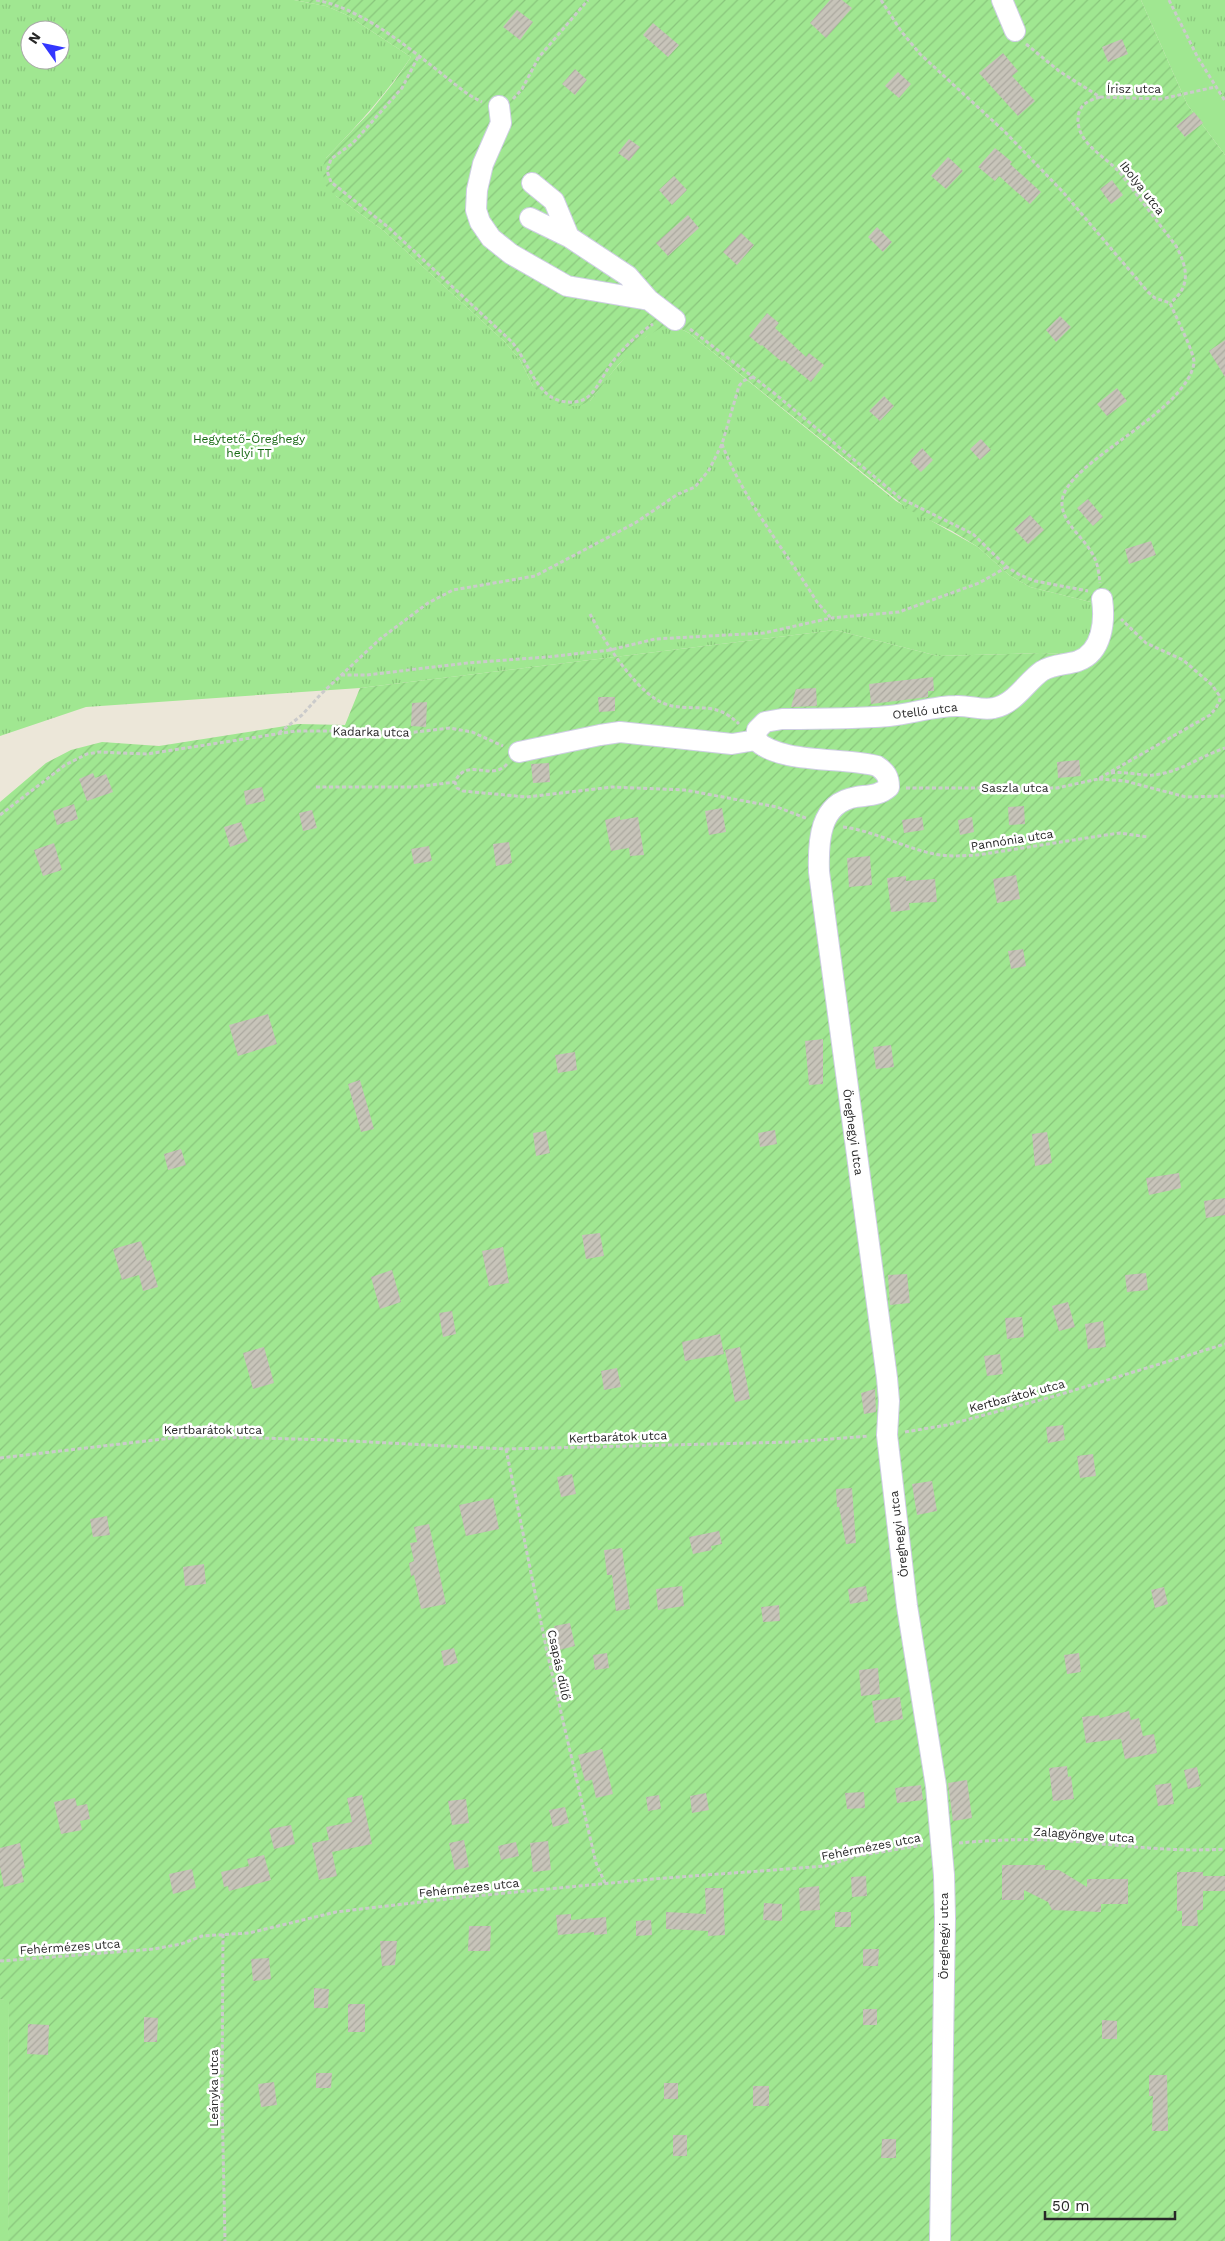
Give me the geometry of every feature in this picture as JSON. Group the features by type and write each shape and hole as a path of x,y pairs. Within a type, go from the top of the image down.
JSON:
{"street":[{"path":"1002,0 1015,31"},
{"path":"505,103 500,123 483,164 477,190 476,210 480,222 491,238 511,254 567,286 649,300"},
{"path":"532,183 554,201 569,237"},
{"path":"530,218 569,237 628,276 649,300 675,320"},
{"name":"Otelló utca","path":"756,740 757,730 765,722 782,719 890,716 956,706 994,708 1008,701 1042,671 1053,666 1078,661 1087,656 1096,646 1102,629 1104,613 1102,599"},
{"path":"519,752 620,732 732,744 756,740 762,746 786,754 877,766 886,773 888,788 883,793 850,798 836,804 828,812 822,829"},
{"name":"Öreghegyi utca","path":"822,829 819,840 819,872 887,1378 889,1401 887,1435 907,1606 933,1764 942,1846 945,1918 940,2241"}],"path":[{"path":"316,0 350,11 397,39 470,95 485,103 505,103 522,89 540,57 588,0"},
{"path":"881,0 901,31 920,54 1005,132 1063,192 1148,292 1155,298 1170,303 1192,352 1194,363 1188,378 1178,392 1152,416 1079,474 1067,486 1061,500 1067,520 1094,557 1100,577 1102,599"},
{"path":"1169,0 1215,87 1225,101"},
{"name":"Írisz utca","path":"1015,31 1029,47 1060,71 1100,97 1161,99 1215,87"},
{"path":"418,57 402,88 352,143 331,160 327,171 331,182 388,227 512,342 524,357 538,384 548,395 562,401 574,402 588,396 613,362 630,343 651,325 664,319 675,320 753,377 900,498 973,534 1007,567 1035,581 1085,590 1102,599"},
{"name":"Ibolya utca","path":"1100,97 1087,101 1080,108 1078,116 1080,132 1083,139 1121,174 1176,246 1186,271 1185,282 1180,295 1170,303"},
{"path":"279,733 302,715 340,675 380,638 428,603 452,590 535,576 634,523 678,494 695,486 709,470 722,444 740,386 744,381 753,377"},
{"path":"722,444 730,465 749,498 816,602 831,618"},
{"path":"340,675 367,675 467,663 610,650 656,639 764,633 831,618 899,612 979,583 1007,567"},
{"name":"Saszla utca","path":"888,788 1057,788 1098,779 1210,715 1220,700 1212,685 1183,660 1146,643 1102,599"},
{"path":"590,614 610,650 652,697 670,706 714,708 728,713 756,740"},
{"name":"Kadarka utca","path":"0,815 46,778 70,762 87,754 99,752 147,754 279,733 318,731 418,733 449,728 472,732 519,752"},
{"path":"1108,773 1153,775 1167,773 1225,748"},
{"path":"316,787 414,788 455,782 462,771 468,769 495,771 504,768 519,752"},
{"path":"1098,779 1125,781 1186,798 1225,796"},
{"path":"455,782 457,788 463,791 526,797 612,787 685,790 777,807 804,816 822,829"},
{"name":"Pannónia utca","path":"822,829 832,826 857,828 931,854 958,856 977,855 1119,833 1148,837"},
{"name":"Kertbarátok utca","path":"0,1458 189,1436 331,1440 506,1449 792,1442 887,1435 947,1425 1130,1375 1225,1344"},
{"name":"Csapás dűlő","path":"506,1449 559,1707 596,1863 605,1883"},
{"name":"Zalagyöngye utca","path":"942,1846 962,1842 1019,1839 1091,1842 1126,1847 1225,1848"},
{"name":"Fehérmézes utca","path":"0,1961 154,1949 181,1944 202,1936 249,1933 336,1912 605,1883 826,1866 857,1856 911,1846 942,1846"},
{"name":"Leányka utca","path":"222,1934 222,2099 225,2241"}],"green space":[{"name":"Hegytető-Öreghegy helyi TT","path":"0,0 294,0 326,6 347,15 411,57 371,109 326,158 336,196 384,231 505,342 520,360 533,386 590,401 623,359 643,339 663,326 670,325 676,327 689,333 896,501 978,547 1009,575 1030,587 1091,602 1098,617 1096,630 1077,654 1040,653 938,656 835,630 360,688 86,707 0,736"},
{"path":"294,0 1141,0 1187,104 1225,155 1225,2241 8,2241 9,2001 0,1999 0,802 46,763 71,750 102,742 159,746 298,724 345,725 360,688 835,630 938,656 1040,653 1077,654 1089,648 1098,611 1091,602 1030,587 1009,575 978,547 952,531 909,510 689,333 675,326 664,326 646,337 618,365 590,401 579,406 564,406 543,397 533,386 520,360 505,342 384,231 336,196 325,185 322,169 326,158 370,112 411,57 347,15 326,6"},
{"path":"1141,0 1225,0 1225,155 1187,104"},
{"path":"1169,0 1225,0 1225,101 1198,58"},
{"path":"0,1999 9,2000 8,2241 0,2241"}],"building":[{"path":"830,0 842,0 852,8 826,38 810,23"},
{"path":"517,10 533,22 520,40 503,27"},
{"path":"653,23 679,45 668,57 643,35"},
{"path":"1122,39 1128,54 1108,62 1102,47"},
{"path":"1003,53 1018,71 1012,76 1035,101 1018,116 979,73"},
{"path":"575,69 587,80 575,95 562,84"},
{"path":"898,72 911,84 899,98 885,86"},
{"path":"1194,112 1203,123 1185,137 1176,126"},
{"path":"629,139 640,147 629,161 618,153"},
{"path":"995,148 1012,162 1010,164 1041,192 1030,204 999,176 995,181 978,167"},
{"path":"948,157 963,171 946,189 931,176"},
{"path":"674,176 687,190 672,205 659,190"},
{"path":"1112,180 1123,195 1111,204 1100,189"},
{"path":"688,215 699,228 668,256 656,243"},
{"path":"877,227 892,242 883,252 868,237"},
{"path":"741,233 754,245 737,265 723,252"},
{"path":"767,313 779,323 775,328 806,357 809,353 824,365 811,382 784,360 782,362 749,336"},
{"path":"1060,316 1071,327 1056,342 1046,330"},
{"path":"1225,340 1225,377 1209,351"},
{"path":"1117,388 1127,401 1107,416 1097,404"},
{"path":"884,396 894,406 880,421 869,411"},
{"path":"981,439 991,450 980,460 970,449"},
{"path":"922,448 933,460 921,472 910,461"},
{"path":"1088,499 1103,517 1093,526 1077,508"},
{"path":"1030,515 1044,530 1028,544 1014,529"},
{"path":"1151,541 1156,555 1129,564 1125,549"},
{"path":"933,677 934,691 928,691 928,697 871,704 869,684"},
{"path":"816,688 817,706 791,707 796,689"},
{"path":"598,697 615,697 615,711 599,712"},
{"path":"427,702 426,727 411,726 412,703"},
{"path":"1079,760 1081,776 1058,778 1057,762"},
{"path":"549,763 550,782 533,783 531,764"},
{"path":"93,773 95,778 106,774 113,792 87,801 79,779"},
{"path":"262,787 265,801 246,805 244,791"},
{"path":"74,804 78,819 57,825 53,811"},
{"path":"1024,806 1025,824 1009,825 1008,807"},
{"path":"722,808 726,832 709,835 705,811"},
{"path":"312,810 317,828 303,831 299,813"},
{"path":"620,816 620,820 638,817 644,855 630,856 629,848 611,851 605,820"},
{"path":"922,817 924,830 904,833 902,820"},
{"path":"972,817 974,832 960,835 958,820"},
{"path":"241,822 248,841 230,847 224,827"},
{"path":"509,842 512,863 496,866 493,844"},
{"path":"54,843 62,870 43,876 34,850"},
{"path":"429,846 432,861 414,864 411,849"},
{"path":"870,856 872,885 849,887 847,858"},
{"path":"1016,875 1020,899 997,903 993,879"},
{"path":"906,876 906,881 935,879 937,902 909,903 910,910 891,912 887,878"},
{"path":"1023,949 1026,966 1011,969 1008,951"},
{"path":"268,1014 277,1044 238,1056 229,1025"},
{"path":"823,1039 823,1084 809,1085 805,1041"},
{"path":"891,1045 894,1067 876,1069 873,1047"},
{"path":"575,1052 577,1070 558,1073 555,1055"},
{"path":"360,1080 374,1129 361,1132 348,1084"},
{"path":"775,1130 777,1144 760,1147 758,1133"},
{"path":"546,1131 550,1153 536,1156 533,1133"},
{"path":"1047,1132 1052,1163 1035,1166 1032,1134"},
{"path":"181,1149 186,1165 168,1170 164,1154"},
{"path":"1179,1173 1181,1188 1149,1195 1146,1178"},
{"path":"1225,1198 1225,1215 1206,1218 1204,1201"},
{"path":"600,1233 604,1256 586,1259 582,1235"},
{"path":"141,1241 147,1261 150,1260 158,1287 143,1291 139,1275 122,1280 113,1249"},
{"path":"503,1247 509,1283 489,1286 482,1251"},
{"path":"392,1270 401,1302 380,1309 371,1277"},
{"path":"1146,1273 1148,1290 1127,1292 1125,1275"},
{"path":"907,1274 910,1303 890,1305 888,1275"},
{"path":"1068,1302 1075,1327 1059,1331 1052,1306"},
{"path":"452,1311 456,1334 443,1337 439,1313"},
{"path":"1022,1317 1024,1337 1007,1339 1005,1318"},
{"path":"1103,1321 1106,1347 1088,1349 1085,1324"},
{"path":"720,1334 724,1354 685,1361 682,1342"},
{"path":"264,1347 274,1383 253,1389 243,1353"},
{"path":"740,1347 750,1399 735,1402 725,1350"},
{"path":"1000,1354 1003,1374 987,1376 984,1356"},
{"path":"617,1368 621,1387 604,1390 601,1371"},
{"path":"875,1389 876,1412 864,1414 861,1393"},
{"path":"1063,1425 1065,1440 1048,1443 1046,1427"},
{"path":"1093,1454 1096,1476 1080,1478 1077,1456"},
{"path":"572,1474 576,1494 561,1497 557,1477"},
{"path":"932,1481 937,1511 917,1515 912,1484"},
{"path":"852,1488 856,1543 846,1544 839,1507 837,1507 836,1489"},
{"path":"493,1498 499,1529 466,1536 459,1505"},
{"path":"107,1516 110,1535 93,1537 90,1519"},
{"path":"429,1524 446,1604 421,1609 414,1575 411,1576 409,1563 414,1561 410,1543 417,1542 414,1527"},
{"path":"719,1531 722,1544 711,1546 712,1550 693,1554 689,1537"},
{"path":"622,1548 630,1609 616,1611 612,1575 607,1575 604,1550"},
{"path":"204,1564 206,1584 185,1586 183,1567"},
{"path":"682,1586 684,1606 658,1610 656,1589"},
{"path":"866,1586 868,1601 850,1604 848,1589"},
{"path":"1164,1587 1168,1604 1155,1608 1151,1590"},
{"path":"779,1605 780,1621 763,1622 761,1607"},
{"path":"570,1623 575,1646 559,1650 554,1626"},
{"path":"454,1648 458,1663 444,1666 441,1651"},
{"path":"607,1653 609,1668 595,1670 593,1655"},
{"path":"1079,1653 1081,1672 1067,1674 1064,1655"},
{"path":"878,1668 880,1694 861,1696 859,1670"},
{"path":"900,1697 903,1719 875,1723 872,1701"},
{"path":"1129,1711 1131,1720 1139,1718 1143,1736 1154,1734 1157,1753 1125,1759 1121,1739 1086,1743 1082,1717 1099,1715 1100,1718"},
{"path":"602,1749 613,1794 596,1798 592,1780 585,1781 578,1755"},
{"path":"1067,1766 1068,1777 1071,1776 1074,1799 1053,1801 1049,1768"},
{"path":"1197,1767 1201,1786 1188,1789 1184,1770"},
{"path":"967,1780 972,1818 953,1821 948,1783"},
{"path":"1171,1783 1174,1804 1158,1806 1155,1785"},
{"path":"921,1785 923,1800 897,1803 895,1788"},
{"path":"864,1792 865,1808 847,1809 845,1793"},
{"path":"706,1793 709,1810 692,1813 690,1796"},
{"path":"362,1795 372,1844 332,1852 337,1876 319,1880 312,1843 329,1840 326,1827 352,1822 347,1798"},
{"path":"659,1795 661,1809 648,1811 646,1797"},
{"path":"75,1798 77,1806 87,1804 90,1819 80,1821 82,1830 61,1834 54,1802"},
{"path":"466,1799 469,1823 452,1825 448,1801"},
{"path":"565,1807 569,1823 553,1827 549,1810"},
{"path":"291,1825 295,1844 274,1849 269,1829"},
{"path":"464,1840 469,1867 455,1870 449,1843"},
{"path":"548,1841 551,1870 533,1872 530,1843"},
{"path":"516,1842 519,1856 501,1860 498,1846"},
{"path":"20,1843 25,1868 21,1869 24,1882 4,1887 0,1867 0,1848"},
{"path":"264,1855 271,1880 229,1891 228,1886 224,1887 221,1872 249,1866 247,1859"},
{"path":"1002,1865 1045,1865 1045,1870 1059,1870 1087,1887 1087,1879 1128,1879 1128,1904 1101,1904 1101,1912 1052,1910 1048,1902 1024,1890 1024,1900 1002,1900"},
{"path":"192,1869 196,1888 173,1894 169,1874"},
{"path":"1177,1872 1203,1872 1203,1876 1225,1876 1225,1891 1203,1891 1203,1910 1197,1910 1198,1926 1182,1926 1182,1911 1177,1911"},
{"path":"866,1876 867,1896 852,1897 851,1877"},
{"path":"819,1886 820,1910 800,1911 799,1888"},
{"path":"705,1888 723,1888 725,1935 708,1936 708,1931 666,1929 666,1912 706,1914"},
{"path":"764,1903 782,1904 782,1921 763,1920"},
{"path":"835,1912 851,1912 851,1927 835,1927"},
{"path":"571,1914 571,1920 606,1917 607,1934 594,1935 594,1932 558,1935 556,1915"},
{"path":"651,1920 652,1935 636,1936 636,1921"},
{"path":"469,1926 491,1926 490,1951 468,1951"},
{"path":"380,1941 397,1941 395,1965 382,1966"},
{"path":"863,1949 879,1949 878,1966 863,1966"},
{"path":"269,1958 271,1979 253,1981 251,1959"},
{"path":"314,1988 329,1989 328,2008 314,2008"},
{"path":"348,2004 365,2004 365,2032 348,2032"},
{"path":"863,2009 877,2009 877,2025 863,2025"},
{"path":"144,2017 158,2018 157,2042 144,2042"},
{"path":"1102,2020 1117,2021 1117,2039 1102,2039"},
{"path":"28,2024 49,2025 48,2055 27,2054"},
{"path":"316,2073 332,2073 331,2088 316,2088"},
{"path":"1149,2075 1167,2075 1168,2131 1152,2131 1153,2096 1149,2096"},
{"path":"274,2082 277,2105 261,2107 258,2084"},
{"path":"664,2083 678,2083 678,2099 664,2099"},
{"path":"753,2086 769,2086 769,2106 753,2106"},
{"path":"673,2135 687,2135 687,2156 673,2156"},
{"path":"882,2139 896,2139 896,2158 881,2158"}]}
